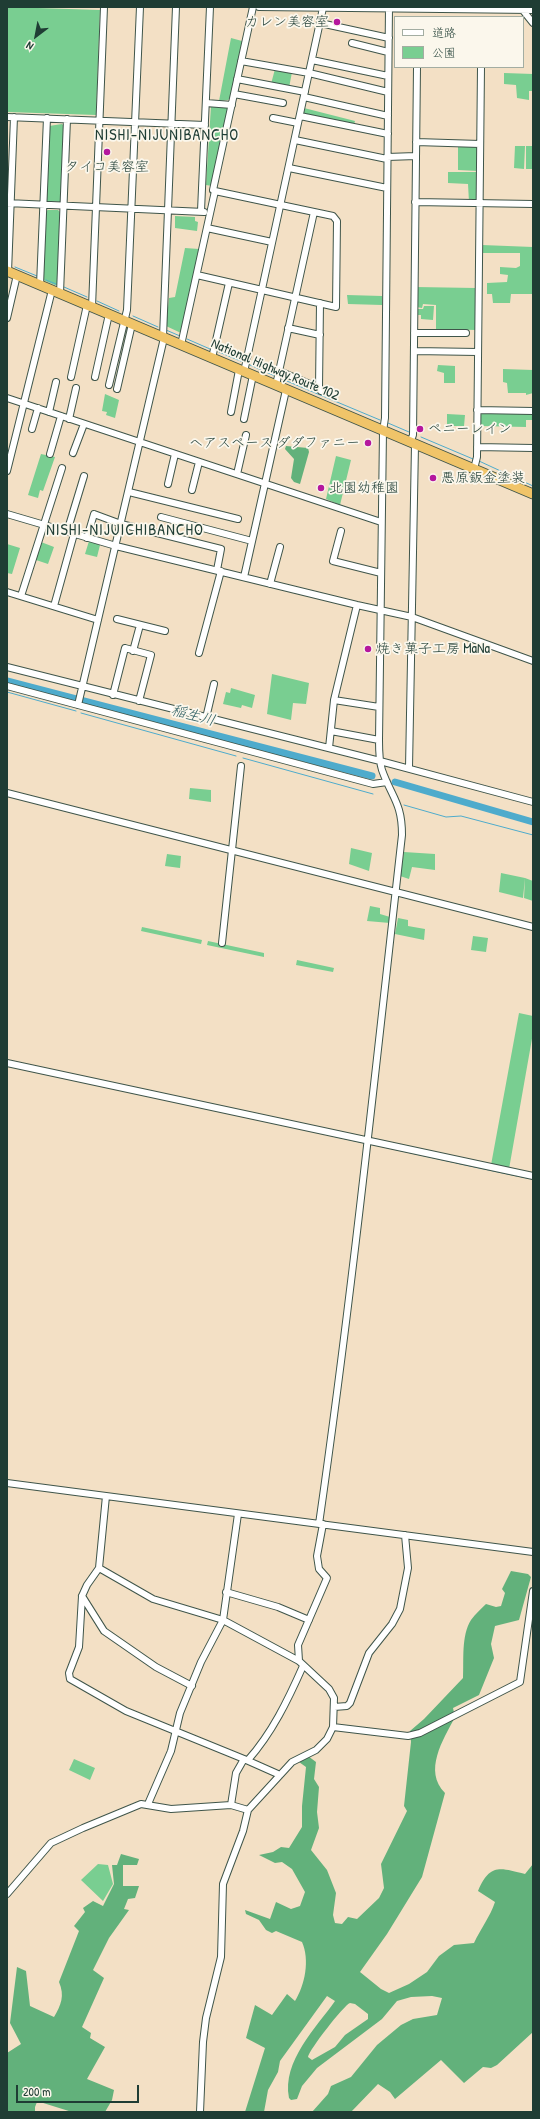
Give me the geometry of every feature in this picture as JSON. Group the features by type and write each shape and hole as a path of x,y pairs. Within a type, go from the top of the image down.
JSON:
{"highway":[{"name":"National Highway Route 102","path":"11,273 533,494"}],"street":[{"path":"70,377 89,306 96,207 104,7"},
{"path":"117,389 128,322 127,310 140,7"},
{"path":"79,704 129,492 163,337 176,7"},
{"path":"201,211 210,7"},
{"path":"181,345 197,276 253,7"},
{"path":"259,7 389,8 475,11 479,8 533,10"},
{"path":"231,412 245,372 323,8"},
{"path":"231,1805 236,1773 246,1760 258,1750 280,1715 301,1664 298,1645 327,1578 319,1569 317,1556 346,1326 396,892 402,817 398,803 387,782 380,761 379,740 381,522 383,431 385,418 389,8"},
{"path":"417,9 417,16"},
{"path":"522,9 533,23"},
{"path":"320,23 388,38"},
{"path":"352,43 388,52"},
{"path":"312,60 388,76"},
{"path":"241,61 309,73 388,92"},
{"path":"409,768 412,617 412,444 417,68"},
{"path":"474,469 477,447 481,68"},
{"path":"237,79 388,116"},
{"path":"234,94 283,103"},
{"path":"206,103 232,105"},
{"path":"300,116 388,134"},
{"path":"7,117 205,125"},
{"path":"7,318 11,273 9,203 14,117"},
{"path":"40,285 47,118"},
{"path":"274,118 298,123"},
{"path":"7,471 9,452 56,292 63,205 67,119"},
{"path":"295,140 387,158 416,156"},
{"path":"416,142 480,144"},
{"path":"289,168 387,188"},
{"path":"197,276 336,307 337,221 333,216 202,188"},
{"path":"415,202 533,204"},
{"path":"9,203 201,211 210,213"},
{"path":"276,385 314,212"},
{"path":"207,228 272,242"},
{"path":"212,358 229,283"},
{"path":"319,388 320,303"},
{"path":"95,377 109,314"},
{"path":"109,385 128,322"},
{"path":"288,328 320,335"},
{"path":"414,333 466,333"},
{"path":"414,351 478,352"},
{"path":"279,371 321,390 334,393"},
{"path":"244,419 245,372"},
{"path":"49,412 56,382"},
{"path":"69,419 76,388"},
{"path":"244,577 286,390"},
{"path":"7,398 381,522"},
{"path":"32,429 38,408"},
{"path":"477,410 533,411"},
{"path":"50,454 61,416"},
{"path":"74,453 84,424"},
{"path":"237,474 246,435"},
{"path":"477,447 533,448"},
{"path":"168,484 175,454"},
{"path":"192,490 199,462"},
{"path":"21,596 62,468"},
{"path":"67,532 84,476"},
{"path":"129,492 238,519"},
{"path":"7,514 116,546 381,611 412,617 533,661"},
{"path":"87,538 94,514 121,524 222,548 219,571 199,653"},
{"path":"161,517 252,541"},
{"path":"341,531 333,561 381,573"},
{"path":"54,606 74,534"},
{"path":"270,584 280,548"},
{"path":"7,592 98,620"},
{"path":"329,748 334,700 356,605"},
{"path":"117,619 165,631"},
{"path":"134,651 140,625"},
{"path":"113,695 125,648 151,655 139,701"},
{"path":"7,667 113,695 409,768 533,802"},
{"path":"206,718 214,684"},
{"path":"7,686 79,704 373,784 387,782"},
{"path":"334,700 380,708"},
{"path":"331,731 379,740"},
{"path":"222,943 241,766"},
{"path":"7,793 533,927"},
{"path":"7,1063 533,1176"},
{"path":"7,1483 533,1552"},
{"path":"106,1496 99,1568 87,1584 82,1596 79,1647 70,1673 70,1679 126,1711 246,1760 280,1776"},
{"path":"148,1804 167,1761 180,1713 201,1662 223,1620 238,1514"},
{"path":"334,1707 347,1706 350,1703 369,1653 398,1616 408,1568 405,1535"},
{"path":"99,1568 153,1599 223,1620 301,1664 329,1689 334,1698 333,1727 331,1734 322,1746 292,1762 248,1810 243,1831 223,1884 221,1958 206,2018 203,2042 200,2112"},
{"path":"333,1727 408,1736 420,1733 520,1682 533,1591"},
{"path":"226,1592 278,1607 308,1620"},
{"path":"82,1596 104,1631 156,1667 192,1686"},
{"path":"7,1894 51,1843 141,1804 171,1809 231,1805 248,1810"}],"green space":[{"path":"7,7 100,10 96,115 7,112"},
{"path":"231,38 242,41 231,97 228,100 219,101"},
{"path":"275,69 292,72 289,88 271,84"},
{"path":"504,73 533,74 533,91 529,91 529,100 517,98 516,85 504,84"},
{"path":"211,106 226,106 228,109 212,186 206,185"},
{"path":"304,108 355,121 354,125 303,115"},
{"path":"62,124 64,126 61,200 60,202 46,201 49,126"},
{"path":"458,144 478,145 478,171 458,170"},
{"path":"515,146 525,146 524,169 514,168"},
{"path":"526,146 533,146 533,169 526,169"},
{"path":"448,172 478,172 478,202 469,202 468,184 448,183"},
{"path":"58,210 60,212 57,285 43,280 46,211"},
{"path":"175,216 195,217 195,221 198,222 197,231 175,228"},
{"path":"482,245 533,247 533,294 511,294 510,303 493,303 492,294 487,294 487,283 507,282 508,275 500,274 500,267 516,268 520,266 520,253 482,253"},
{"path":"185,248 199,249 181,333 166,326 169,298 175,297"},
{"path":"416,287 476,288 476,330 436,329 436,305 423,304 422,308 416,307"},
{"path":"347,295 382,296 382,305 348,304"},
{"path":"424,306 434,306 433,320 421,319 421,315 416,315 417,309 423,309"},
{"path":"438,365 455,366 455,383 444,383 444,373 437,371"},
{"path":"503,369 533,370 533,393 526,395 526,393 508,393 507,383 503,382"},
{"path":"105,394 119,400 115,418 106,415 107,412 102,411"},
{"path":"485,412 533,414 533,420 526,420 526,427 480,426 480,415"},
{"path":"447,414 465,415 464,426 447,426"},
{"path":"286,446 308,448 309,452 300,484 294,482 291,478 294,459 285,449"},
{"path":"41,454 55,457 43,491 40,490 38,498 28,495"},
{"path":"336,456 351,460 340,505 326,499"},
{"path":"89,541 100,545 97,557 85,554"},
{"path":"41,542 54,547 48,564 36,560"},
{"path":"7,544 20,548 12,574 7,573"},
{"path":"272,674 309,683 306,704 293,703 291,720 267,714"},
{"path":"231,688 255,695 252,708 242,705 241,708 223,704 226,692 230,693"},
{"path":"190,788 211,790 211,802 189,799"},
{"path":"351,848 372,853 369,871 349,864"},
{"path":"404,852 435,854 435,870 412,867 409,879 400,876"},
{"path":"167,854 181,856 180,868 165,866"},
{"path":"501,873 525,878 523,898 499,892"},
{"path":"525,878 533,881 533,901 524,898"},
{"path":"370,906 380,908 380,914 390,917 390,923 367,921"},
{"path":"398,918 408,920 408,926 425,929 424,940 395,934"},
{"path":"142,927 202,940 201,944 141,931"},
{"path":"473,936 488,938 486,952 471,950"},
{"path":"208,941 264,953 264,957 207,945"},
{"path":"297,960 334,968 333,972 296,965"},
{"path":"519,1013 533,1016 533,1033 509,1169 491,1165"},
{"path":"511,1571 528,1574 531,1577 519,1620 495,1626 491,1644 494,1658 479,1695 453,1708 455,1717 445,1735 437,1755 435,1765 439,1784 445,1793 422,1877 387,1934 360,1972 381,1989 389,1993 409,1984 427,1972 439,1956 454,1945 474,1943 491,1913 495,1902 478,1891 482,1882 487,1876 492,1872 502,1869 525,1874 533,1864 533,2032 497,2065 491,2068 483,2067 464,2083 441,2060 395,2099 390,2092 378,2084 351,2112 312,2112 328,2094 331,2086 351,2077 377,2045 401,2025 413,2019 437,2015 442,1998 432,1996 411,1997 397,2001 382,2019 317,2068 302,2086 297,2099 291,2100 289,2098 288,2084 295,2058 310,2034 335,2001 327,1996 280,2061 278,2072 268,2090 264,2112 245,2112 265,2048 246,2038 255,2005 272,2015 287,1994 295,2001 304,1980 306,1957 302,1942 276,1931 272,1933 266,1930 259,1920 246,1914 245,1910 270,1919 276,1902 291,1909 300,1906 305,1892 292,1869 282,1862 275,1863 259,1855 273,1852 281,1847 289,1848 302,1827 302,1806 306,1767 299,1762 308,1756 316,1762 314,1779 319,1787 317,1812 319,1828 311,1850 327,1870 336,1893 333,1915 335,1923 342,1924 348,1917 357,1919 379,1898 384,1888 381,1864 407,1811 404,1806 411,1742 410,1731 424,1719 463,1678 464,1641 468,1626 471,1620 486,1604 496,1607 501,1606 505,1593 502,1589","holes":["350,2003 355,2004 368,2014 368,2019 345,2035 335,2047 312,2060 308,2057 320,2037 341,2011"]},
{"path":"74,1759 95,1768 90,1780 69,1770"},
{"path":"121,1854 139,1859 137,1865 123,1865 123,1886 139,1886 135,1898 128,1899 124,1909 129,1910 109,1938 93,1970 104,1978 82,2027 91,2033 90,2038 105,2047 87,2079 114,2090 112,2100 105,2112 72,2112 37,2102 35,2112 7,2112 7,2053 21,2044 10,2023 17,1967 26,1971 30,2006 54,2017 59,2008 62,1996 59,1982 79,1931 74,1926 85,1912 83,1908 93,1901 103,1906 114,1884 112,1865 117,1865"},
{"path":"98,1864 108,1865 113,1884 103,1901 81,1880"}],"waterway":[{"path":"15,267 37,276"},
{"path":"46,280 56,284"},
{"path":"64,287 87,297"},
{"path":"97,301 119,311"},
{"path":"133,316 158,327"},
{"path":"166,330 180,336"},
{"path":"187,339 210,349"},
{"path":"219,352 243,362"},
{"path":"250,365 275,376"},
{"path":"282,379 380,420"},
{"path":"388,423 409,432"},
{"path":"421,437 473,459"},
{"path":"479,461 533,486"},
{"name":"稲生川","path":"7,681 372,776"},
{"path":"7,692 76,711"},
{"path":"81,713 236,756"},
{"path":"243,758 373,794"},
{"name":"稲生川","path":"395,782 533,822"},
{"path":"404,805 446,817 461,816 533,835"},
{"path":"332,1136 364,1143"},
{"path":"370,1144 452,1162"},
{"path":"456,1163 517,1176"},
{"path":"521,1177 533,1179"}],"place":[{"name":"カレン美容室","path":"337,22"},
{"name":"タイコ美容室","path":"107,152"},
{"name":"ペニーレイン","path":"420,429"},
{"name":"ヘアスペース ダダファニー","path":"368,443"},
{"name":"悪原鈑金塗装","path":"433,478"},
{"name":"北園幼稚園","path":"321,488"},
{"name":"焼き菓子工房 MaNa","path":"368,649"}],"district":[{"name":"NISHI-NIJUNIBANCHO","path":"167,136"},
{"name":"NISHI-NIJUICHIBANCHO","path":"125,531"}]}
